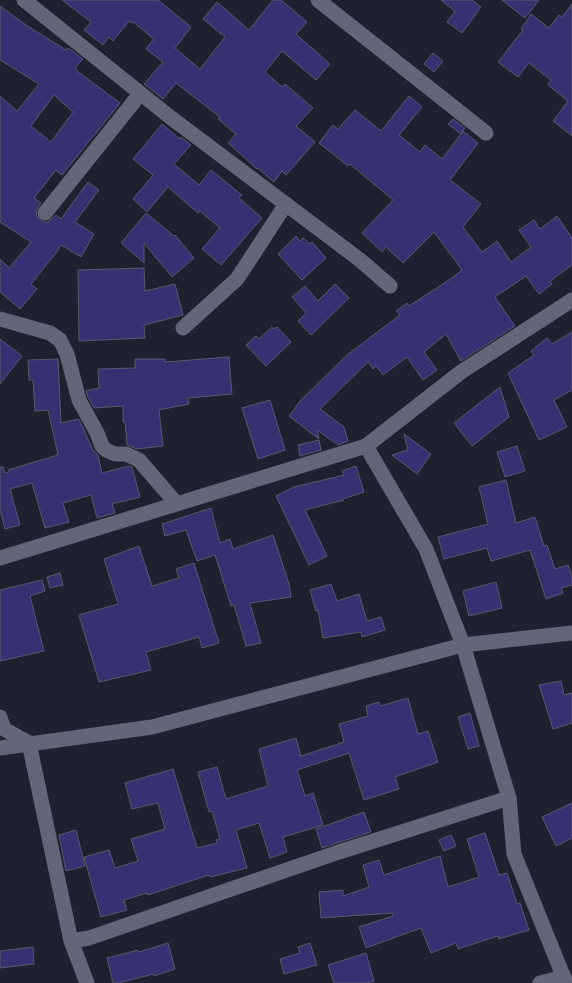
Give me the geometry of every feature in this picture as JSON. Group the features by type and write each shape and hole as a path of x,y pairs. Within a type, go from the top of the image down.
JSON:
{"street":[{"path":"24,0 140,94 360,260 390,286"},
{"path":"318,0 486,133"},
{"path":"45,213 140,94"},
{"path":"183,328 237,279 286,204"},
{"path":"0,558 366,446 461,372 572,300"},
{"path":"0,319 50,333 60,340 67,354 79,400 102,446 115,454 126,454 139,460 176,503"},
{"path":"366,446 426,549 463,645 509,798 514,854 565,980 540,983"},
{"path":"0,748 152,727 463,645 572,633"},
{"path":"0,718 4,729 29,743 71,941 87,983"},
{"path":"71,941 89,938 339,852 509,798"}],"building":[{"path":"62,0 158,0 191,27 175,48 200,69 225,37 203,19 217,2 249,30 273,0 281,0 307,22 296,34 330,64 316,80 282,51 265,72 282,87 285,84 313,108 296,126 315,142 286,175 282,171 274,182 228,143 236,134 218,119 220,117 176,83 163,99 144,84 163,62 146,49 154,39 133,22 129,21 113,41 109,37 103,45 84,30 91,22"},
{"path":"441,0 472,0 481,7 462,33 447,22 455,11"},
{"path":"502,0 539,0 525,18"},
{"path":"572,4 572,136 553,121 568,101 548,85 551,80 529,63 518,77 498,62 523,30 521,29 531,14 549,28 559,15 562,17"},
{"path":"0,6 29,27 66,50 68,48 83,59 75,68 77,71 120,103 62,175 56,170 34,198 41,203 36,211 37,217 43,222 48,222 56,215 61,219 88,182 99,190 75,222 94,234 81,257 61,245 31,284 37,289 20,309 0,292 0,259 9,268 31,242 0,222 0,96 17,111 39,84 0,60","holes":["54,95 73,112 51,142 31,126"]},
{"path":"433,53 443,61 434,72 424,64"},
{"path":"409,96 422,107 399,135 420,152 425,145 442,159 463,131 478,143 450,180 481,204 463,227 482,252 497,241 511,262 531,247 519,230 534,220 540,229 557,216 572,238 572,265 550,281 552,284 539,294 526,276 495,297 515,326 461,361 446,334 424,352 437,370 423,380 407,357 383,375 376,366 373,369 368,362 320,409 344,427 348,441 338,445 317,430 319,439 289,416 300,401 347,355 400,315 396,311 407,303 409,306 462,270 434,232 403,263 386,247 382,252 362,233 393,200 350,164 348,166 319,143 333,125 338,129 355,110 381,131"},
{"path":"453,119 465,128 461,134 448,124"},
{"path":"162,124 180,139 181,137 191,145 174,164 199,185 211,170 242,195 239,198 262,218 221,265 202,249 220,228 200,211 198,213 168,187 147,212 133,199 153,175 133,159"},
{"path":"146,213 175,235 194,258 172,277 144,243 144,263 121,243"},
{"path":"296,236 300,241 303,238 310,244 312,242 326,258 302,280 278,254"},
{"path":"144,268 145,291 175,284 183,315 144,325 145,338 79,341 78,270"},
{"path":"335,284 349,298 311,335 298,321 306,313 292,297 305,286 318,301"},
{"path":"272,327 273,329 277,327 291,342 266,366 246,345 256,336 259,339"},
{"path":"572,332 572,390 554,400 567,427 539,440 508,373 534,355 531,351 547,338 552,344"},
{"path":"0,339 22,356 0,384"},
{"path":"229,357 232,394 188,398 189,404 159,410 163,446 137,449 127,445 125,422 123,422 123,406 94,408 86,391 99,388 98,369 135,368 135,359 165,359 165,362"},
{"path":"58,359 61,423 79,419 93,450 98,455 102,473 129,466 132,467 140,497 112,504 115,513 97,518 91,495 63,503 69,522 45,528 32,483 10,489 20,525 5,529 0,510 0,467 3,467 5,473 9,472 8,470 58,455 48,410 35,411 33,380 29,380 28,360"},
{"path":"500,387 509,417 472,446 454,423"},
{"path":"270,400 285,450 258,459 242,408"},
{"path":"404,434 431,454 417,474 392,455 408,450"},
{"path":"319,440 321,450 300,456 298,445"},
{"path":"517,446 525,471 505,477 497,452"},
{"path":"356,466 364,492 344,500 305,510 327,556 309,565 276,496 294,487 344,475 342,471"},
{"path":"506,480 516,523 535,517 544,546 547,545 555,569 568,565 572,577 572,585 561,588 563,593 546,599 530,550 491,561 487,548 444,559 438,537 488,524 479,487"},
{"path":"211,508 220,543 230,539 233,549 273,535 289,584 291,597 250,603 261,643 246,646 234,605 231,606 215,555 197,561 186,530 165,536 162,524"},
{"path":"139,546 152,586 179,578 176,569 194,563 219,643 202,648 199,637 146,652 151,670 99,682 79,615 118,604 104,559"},
{"path":"60,573 63,585 50,588 47,577"},
{"path":"42,580 45,591 30,596 44,651 0,661 0,590"},
{"path":"496,582 502,608 469,616 463,591"},
{"path":"331,584 337,601 359,594 367,621 381,617 385,630 362,637 361,632 323,638 318,610 316,611 310,590"},
{"path":"561,681 564,695 572,693 572,723 553,729 539,685"},
{"path":"408,698 418,734 428,731 438,762 395,777 399,789 364,800 349,753 297,770 305,796 313,793 323,825 283,837 287,852 270,858 259,823 236,830 247,868 210,877 209,875 148,895 147,893 124,900 127,910 101,917 84,857 109,850 115,868 138,861 131,839 165,829 158,803 132,809 125,783 173,769 197,848 217,843 216,840 220,839 212,811 209,812 198,772 217,767 226,799 268,786 259,749 296,738 301,756 344,742 339,724 368,716 366,706 379,702 380,706"},
{"path":"470,713 479,746 468,749 458,717"},
{"path":"572,803 572,838 556,846 542,817"},
{"path":"364,812 371,832 322,848 316,829"},
{"path":"76,830 85,866 66,871 59,835"},
{"path":"485,833 499,875 507,873 517,904 520,903 529,930 499,939 498,936 458,949 456,943 431,953 421,928 366,948 359,927 393,916 392,913 321,918 319,892 343,890 343,896 369,887 363,865 379,860 384,875 440,856 448,887 479,877 467,839"},
{"path":"451,835 456,846 444,851 439,840"},
{"path":"168,943 175,969 154,976 153,974 113,983 107,958 138,950 139,952"},
{"path":"310,943 317,965 284,974 280,959 300,953 298,947"},
{"path":"33,947 34,964 0,968 0,951"},
{"path":"366,953 374,981 367,983 334,983 328,965"}]}
